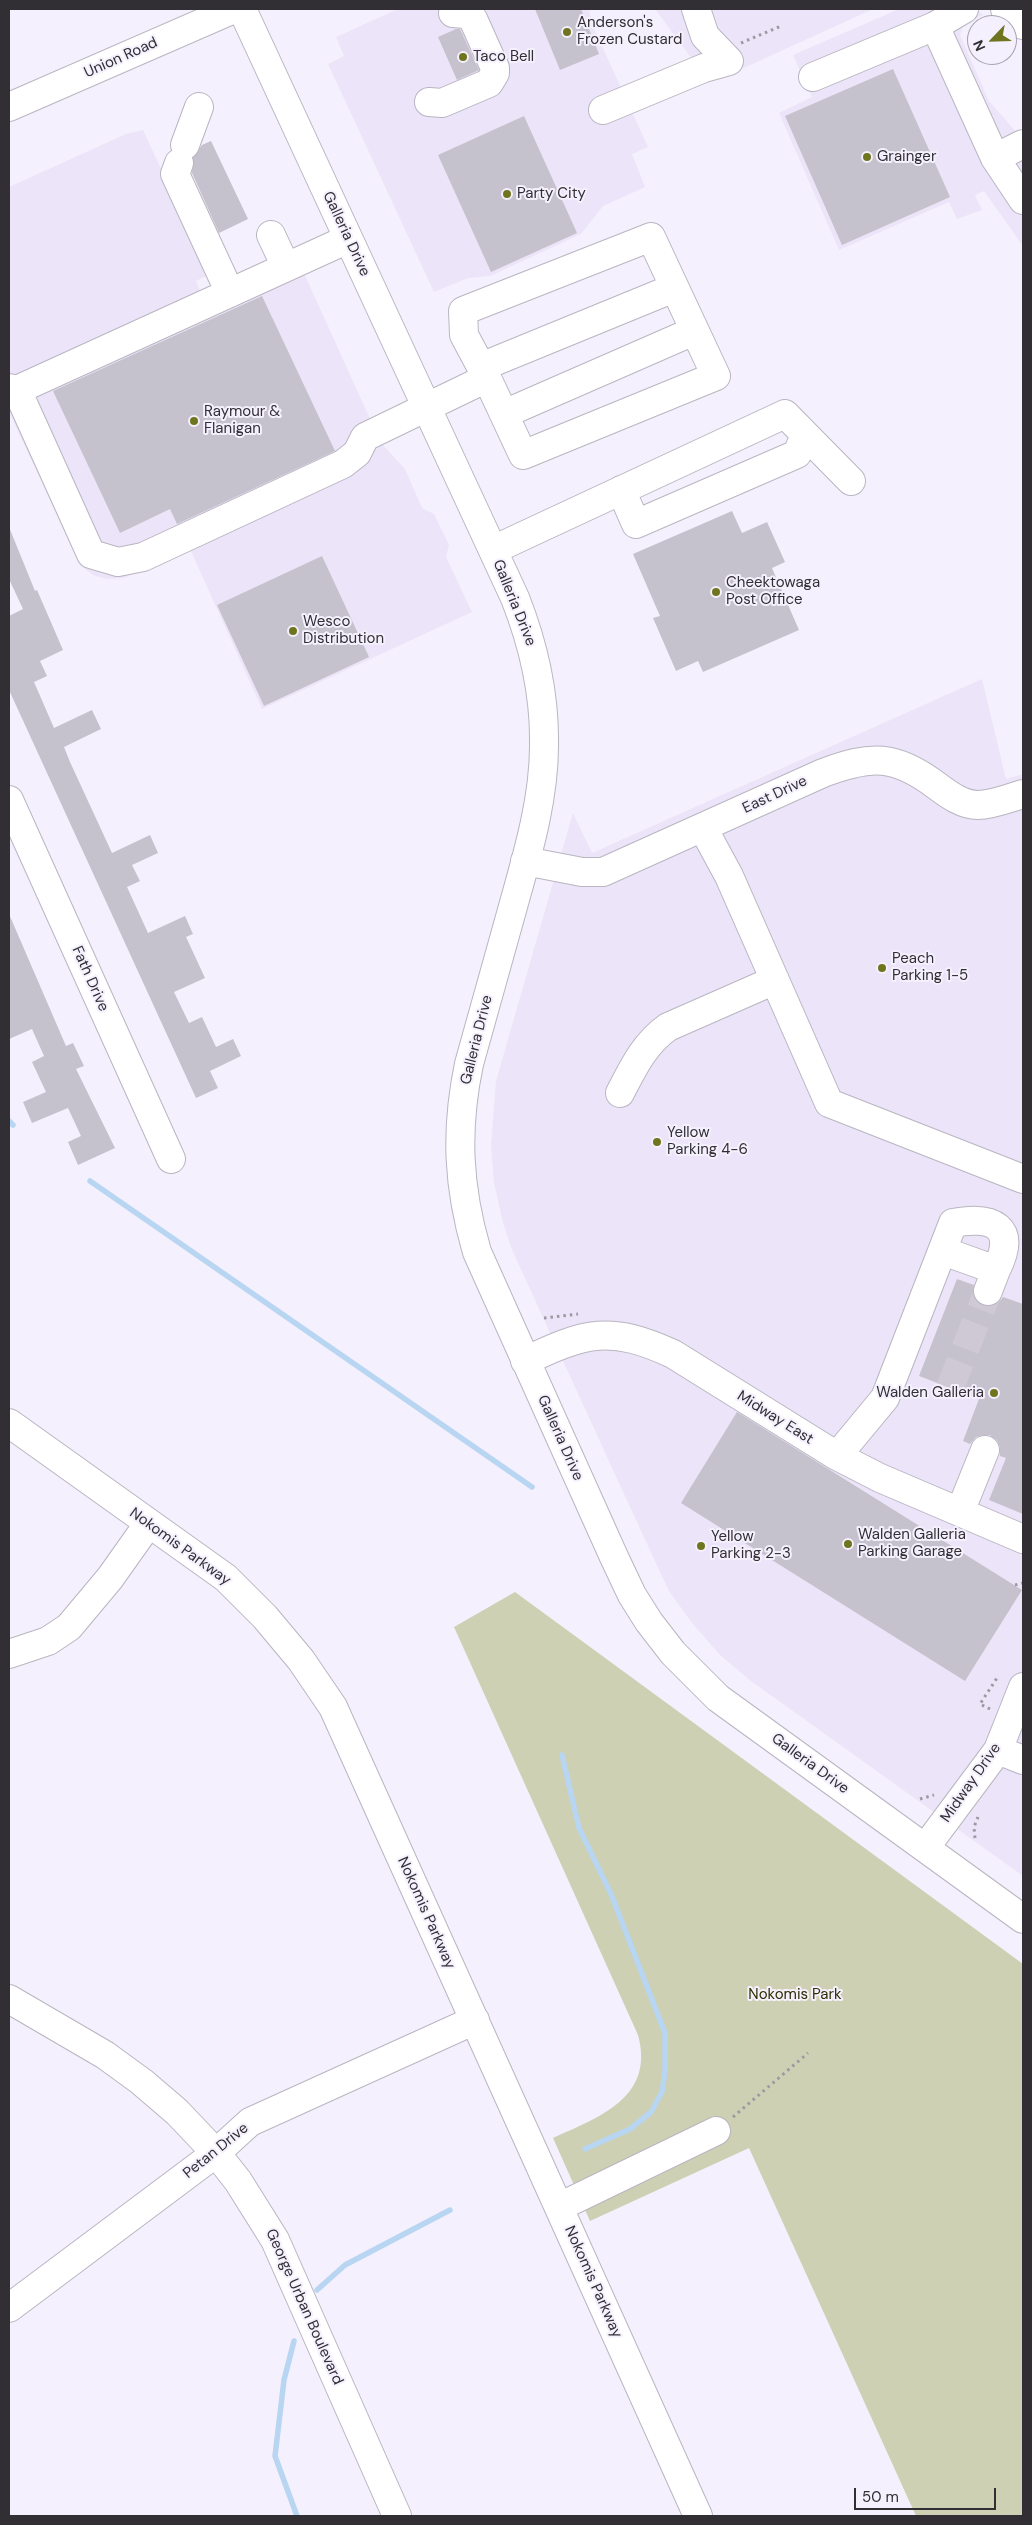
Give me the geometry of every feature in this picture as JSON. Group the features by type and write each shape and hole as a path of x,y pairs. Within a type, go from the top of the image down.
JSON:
{"street":[{"name":"Union Road","path":"9,107 234,9"},
{"name":"Galleria Drive","path":"242,9 427,408 528,632 541,693 544,748 541,783 525,861 469,1064 462,1097 459,1142 461,1176 468,1220 478,1252 525,1361 632,1594 673,1653 718,1698 1023,1919"},
{"path":"696,9 705,36 734,52"},
{"path":"813,77 935,26 964,9"},
{"path":"1005,9 1023,25"},
{"path":"429,102 442,103 489,83 495,73 495,68 473,19 466,14 453,13"},
{"path":"935,26 995,158 1023,200"},
{"path":"603,110 704,68 734,52"},
{"path":"199,107 175,174 230,293"},
{"path":"995,158 1023,144"},
{"path":"272,235 286,267"},
{"path":"651,238 694,331 716,376 523,455 464,334 463,311 651,238"},
{"path":"348,239 13,389 91,554 118,562 143,557 343,464 357,453 365,438 427,408 484,372 674,288"},
{"path":"504,414 694,331"},
{"path":"492,550 785,414 851,481"},
{"path":"620,490 636,524 797,454 805,435"},
{"name":"East Drive","path":"525,861 582,872 603,872 823,773 852,762 873,759 893,761 910,768 964,802 978,805 1023,794"},
{"name":"Fath Drive","path":"9,800 171,1159"},
{"path":"703,828 729,876 829,1103 1023,1179"},
{"path":"620,1093 639,1058 659,1034 668,1028 775,980"},
{"path":"837,1456 885,1398 953,1223 970,1220 982,1221 997,1227 1002,1232 1006,1244 992,1280 943,1251"},
{"name":"Midway East","path":"525,1361 576,1338 595,1335 617,1335 645,1342 673,1354 837,1456 880,1478 1023,1539"},
{"name":"Nokomis Parkway","path":"9,1423 226,1578 265,1617 301,1660 332,1707 698,2516"},
{"path":"960,1512 985,1450"},
{"path":"9,1654 48,1641 69,1627 110,1578 149,1523"},
{"name":"Midway Drive","path":"925,1848 998,1750 1023,1687"},
{"path":"998,1750 1023,1760"},
{"name":"George Urban Boulevard","path":"9,1999 105,2055 142,2082 178,2112 216,2153 238,2181 276,2240 397,2516"},
{"name":"Petan Drive","path":"9,2308 216,2153 250,2122 475,2020"},
{"path":"559,2207 716,2131"}],"path":[{"path":"734,52 781,26"},
{"path":"1015,1585 1023,1583"},
{"path":"994,1711 980,1704 997,1678"},
{"path":"920,1799 938,1792"},
{"path":"975,1838 974,1827 984,1810"},
{"path":"716,2131 808,2052"}],"shaded area":[{"path":"398,9 589,9 592,24 648,147 632,154 645,187 603,206 581,234 490,276 468,278 434,292 328,64 344,56 336,37"},
{"path":"655,9 873,9 735,72 695,63"},
{"path":"899,9 977,9 983,15 967,15 967,24 963,26 960,35 967,51 967,65 973,65 989,101 1017,133 1023,129 1023,246 984,191 975,195 982,210 957,219 949,202 839,250 779,113 812,97 793,55"},
{"path":"143,130 210,274 196,281 200,291 293,249 381,443 405,469 422,508 434,514 449,545 446,557 472,612 262,709 190,549 124,578 107,579 93,575 81,566 9,412 9,187 126,134"},
{"path":"982,679 1006,779 1023,774 1023,1876 751,1681 720,1655 692,1623 669,1591 513,1252 503,1223 494,1183 491,1145 496,1081 573,813 592,853"}],"green space":[{"name":"Nokomis Park","path":"515,1592 1023,1964 1023,2516 916,2516 749,2148 590,2221 553,2138 605,2113 619,2102 631,2090 638,2075 641,2057 638,2035 454,1627"}],"building":[{"name":"Anderson's Frozen Custard","path":"535,9 581,9 599,54 560,70"},
{"name":"Taco Bell","path":"460,29 479,70 457,80 438,37"},
{"name":"Grainger","path":"893,69 950,197 842,245 785,116"},
{"name":"Party City","path":"524,116 577,233 491,272 438,155"},
{"path":"211,141 248,219 219,233 192,173 193,158 202,145"},
{"name":"Raymour & Flanigan","path":"262,296 335,451 177,524 170,509 120,533 53,391"},
{"name":"Cheektowaga Post Office","path":"732,511 742,533 767,522 785,562 772,568 799,630 703,672 698,661 676,671 653,618 660,616 633,554"},
{"path":"9,527 35,591 37,590 63,650 40,661 47,676 34,682 54,728 92,710 101,729 64,747 70,762 112,853 150,835 158,853 132,865 140,881 127,887 148,933 185,916 193,934 186,937 205,978 174,992 189,1023 202,1017 216,1047 233,1039 241,1056 210,1071 218,1088 196,1098 9,690 9,616 23,609 9,579"},
{"name":"Wesco Distribution","path":"322,556 369,657 264,706 217,605"},
{"path":"9,914 66,1046 73,1043 84,1066 76,1069 115,1148 78,1165 68,1142 81,1136 68,1108 32,1123 23,1102 46,1092 32,1062 44,1056 32,1029 9,1039"},
{"name":"Walden Galleria","path":"957,1279 974,1285 973,1294 982,1305 991,1306 998,1303 1003,1297 1023,1304 1023,1514 989,1500 1006,1458 1000,1456 1000,1447 997,1440 990,1435 983,1435 976,1437 970,1444 963,1441 979,1399 919,1376"},
{"name":"Walden Galleria Parking Garage","path":"737,1412 1022,1590 965,1681 681,1503"}],"waterway":[{"path":"9,1121 13,1125"},
{"path":"90,1181 532,1487"},
{"path":"562,1755 579,1828 611,1894 665,2033 665,2071 662,2092 651,2112 630,2129 585,2149"},
{"path":"317,2290 345,2265 450,2210"},
{"path":"294,2341 284,2380 275,2456 297,2516"}],"tunnel":[{"path":"950,1388 988,1291"}],"place":[{"name":"Anderson's Frozen Custard","path":"567,32"},
{"name":"Taco Bell","path":"463,57"},
{"name":"Grainger","path":"867,157"},
{"name":"Party City","path":"507,194"},
{"name":"Raymour & Flanigan","path":"194,421"},
{"name":"Cheektowaga Post Office","path":"716,592"},
{"name":"Wesco Distribution","path":"293,631"},
{"name":"Peach Parking 1-5","path":"882,968"},
{"name":"Yellow Parking 4-6","path":"657,1142"},
{"name":"Walden Galleria","path":"994,1393"},
{"name":"Walden Galleria Parking Garage","path":"848,1544"},
{"name":"Yellow Parking 2-3","path":"701,1546"}]}
